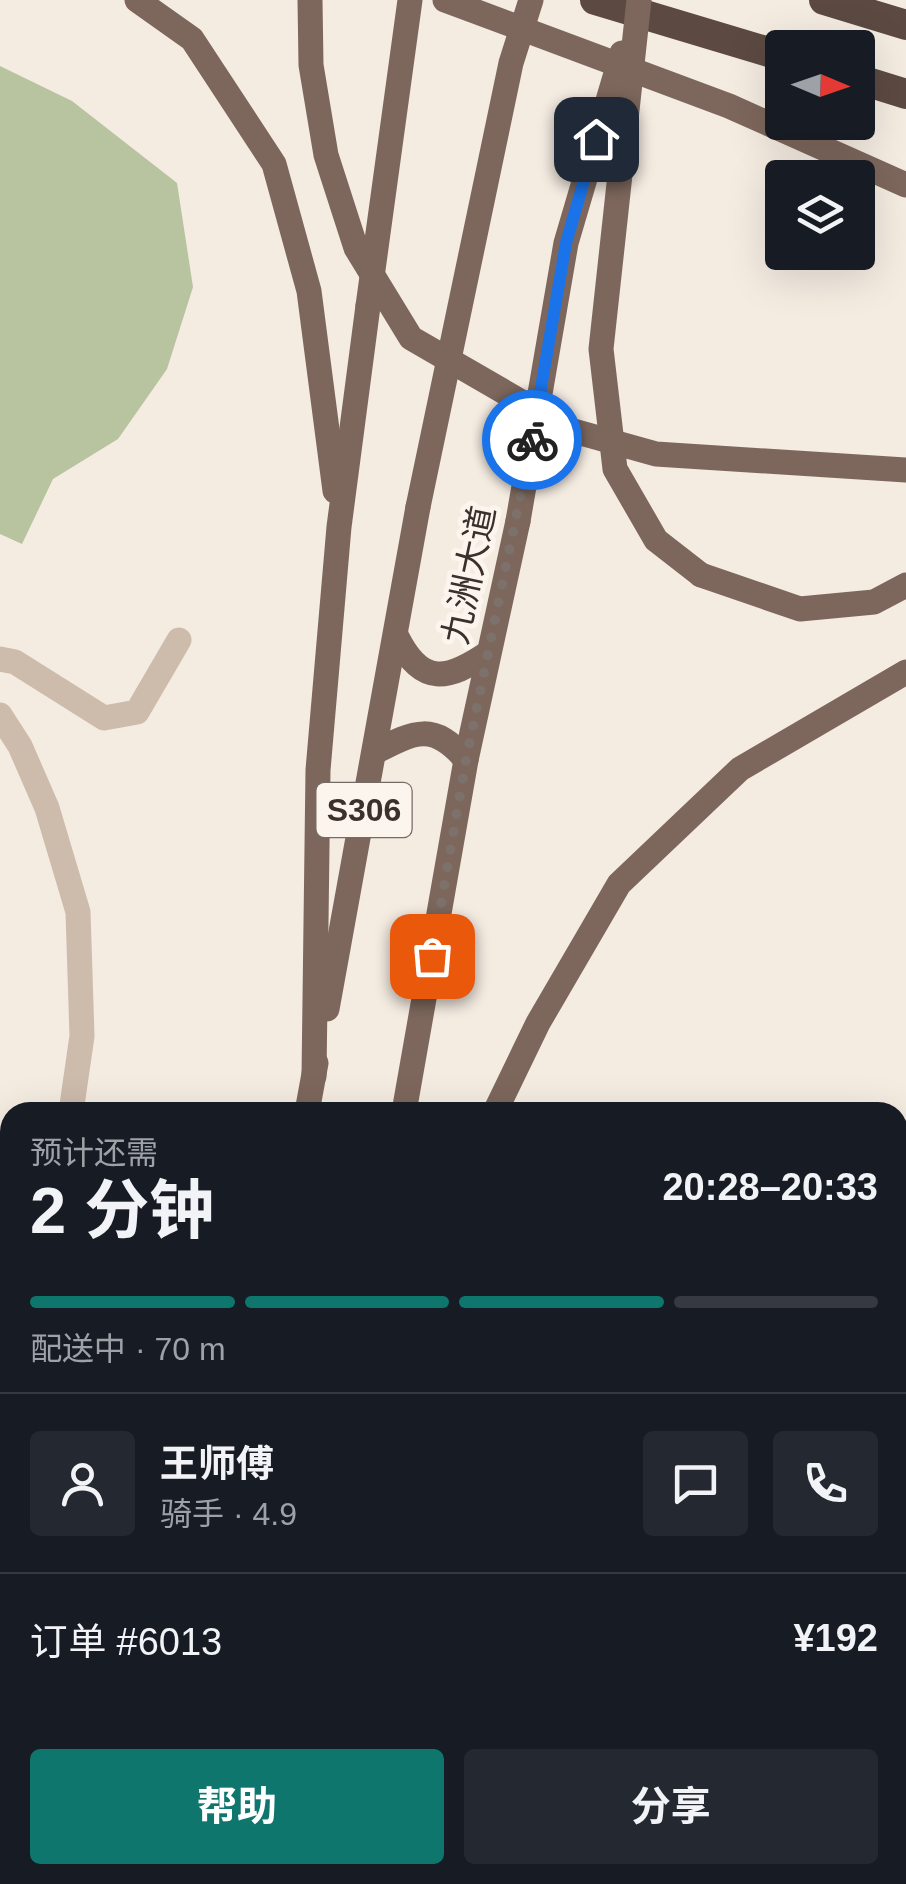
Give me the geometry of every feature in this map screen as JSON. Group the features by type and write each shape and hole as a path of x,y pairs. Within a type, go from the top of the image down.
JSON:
{"highway":[{"path":"595,0 765,51"},
{"path":"824,0 906,25"},
{"path":"875,84 906,94"}],"main road":[{"path":"137,0 192,39 274,164 309,291 340,527"},
{"path":"310,0 310,65 326,156 356,248 411,338 570,430 656,454 906,470"},
{"path":"314,1076 318,770 340,527 410,0"},
{"path":"444,0 729,106 906,185"},
{"name":"九洲大道","path":"309,1102 418,508 511,63 531,0"},
{"path":"638,0 601,349 614,469 656,540 701,575 800,609 874,602 906,585"},
{"name":"九洲大道","path":"406,1102 466,760 518,521 566,243 638,0"},
{"path":"397,637 408,660 431,672 452,675 488,652"},
{"path":"500,1102 538,1023 619,884 740,769 906,672"},
{"path":"375,752 417,733 448,739 466,760"}],"lane":[{"path":"0,659 15,662 104,718 138,712 179,640"},
{"path":"0,715 20,746 47,808 78,912 82,1036 72,1102"}],"green space":[{"path":"0,66 72,101 177,183 193,287 167,369 118,439 53,479 22,544 0,534"}],"way so far":[{"path":"432,956 466,760 532,440"}],"route":[{"path":"532,440 566,243 596,139"}]}
